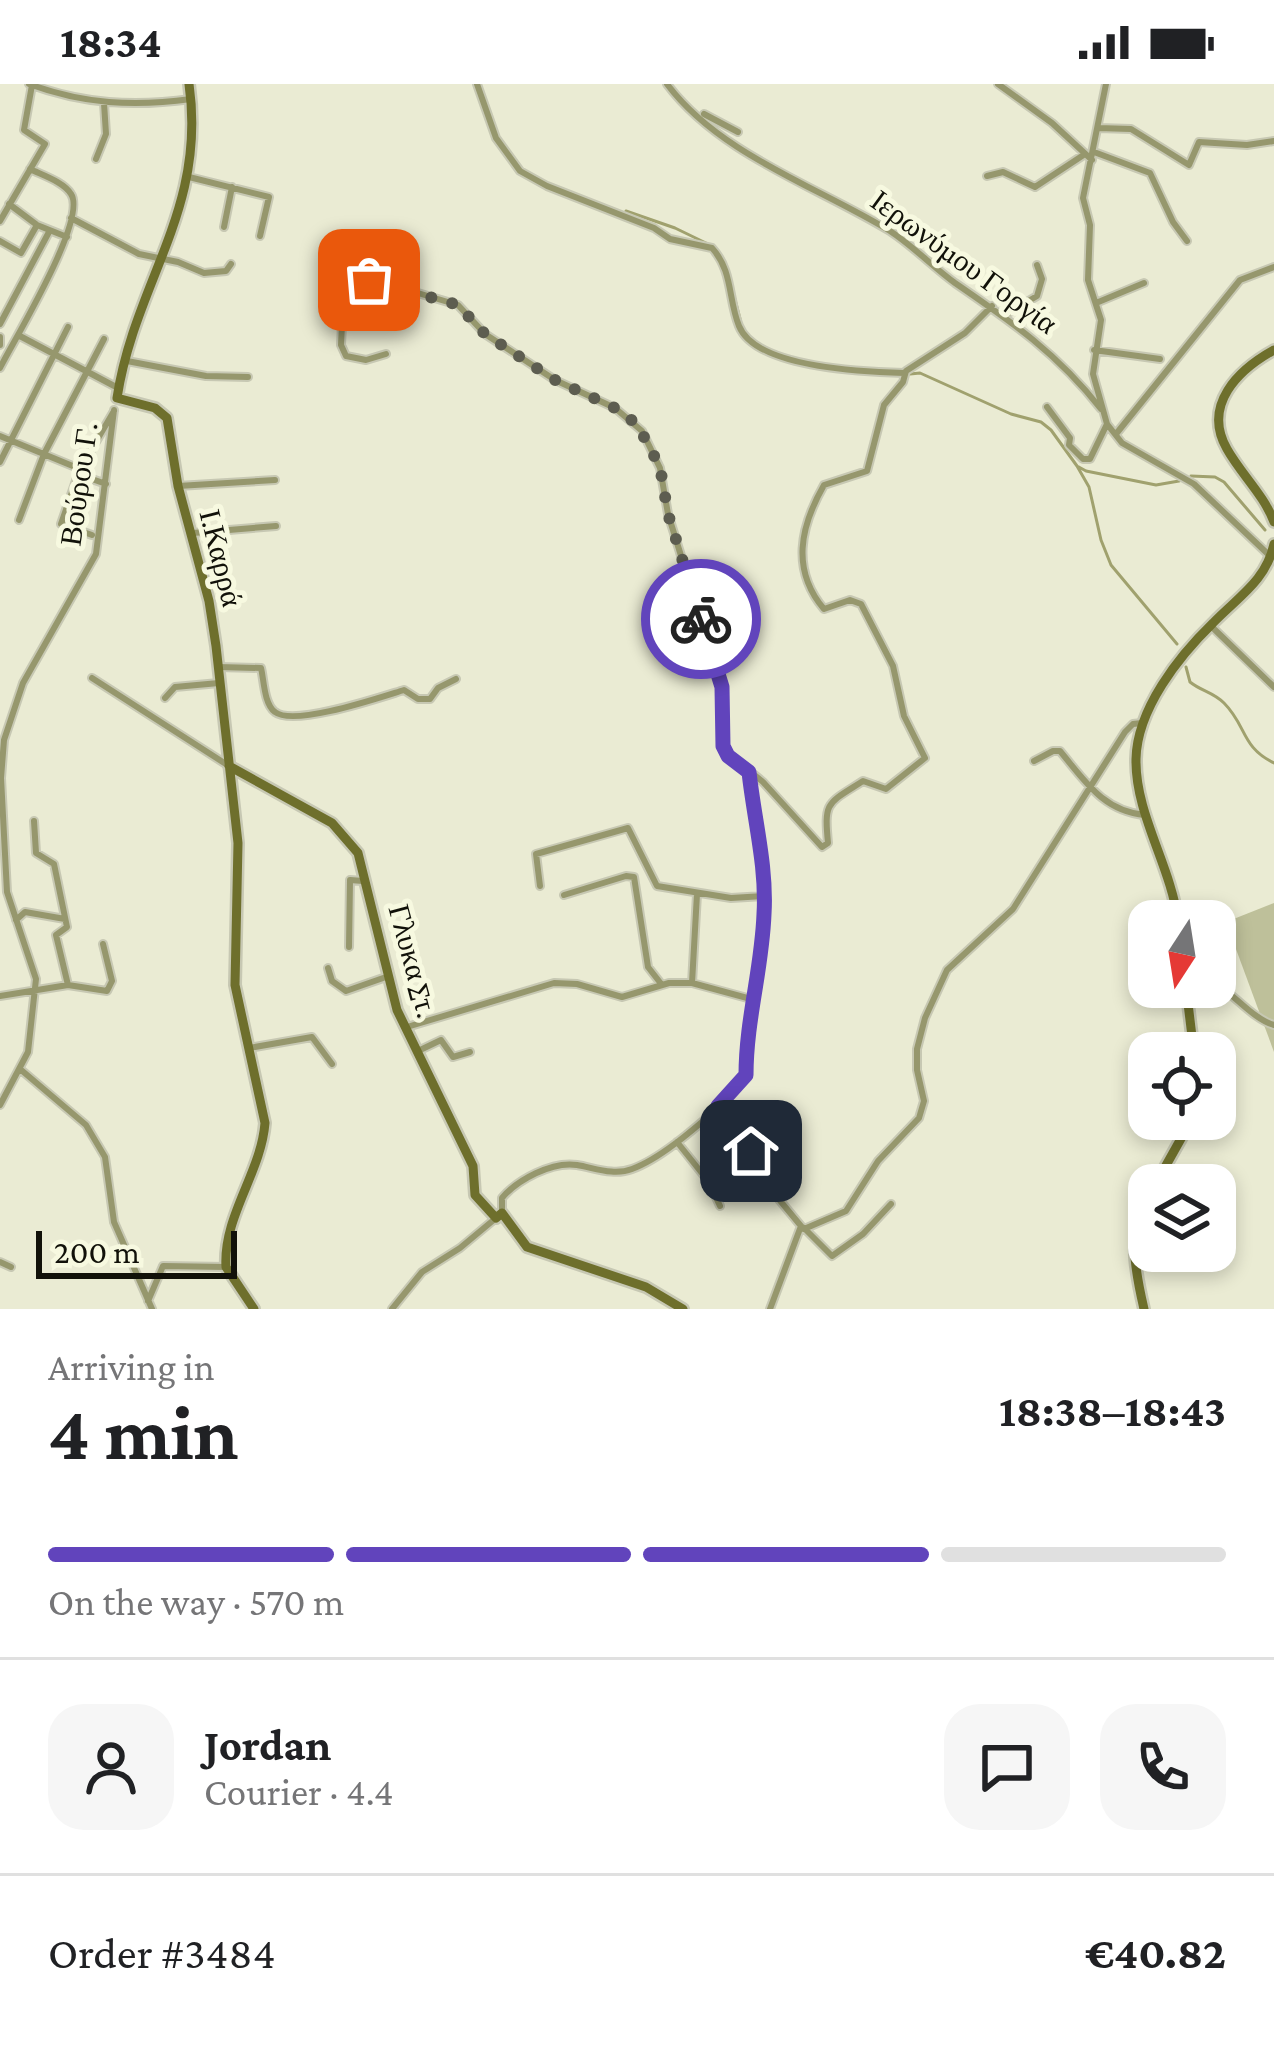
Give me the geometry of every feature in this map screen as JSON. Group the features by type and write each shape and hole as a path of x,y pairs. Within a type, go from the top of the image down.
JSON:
{"main road":[{"path":"116,399 123,360 189,177 194,128 189,84"},
{"path":"1274,350 1235,377 1224,396 1220,421 1226,448 1274,522"},
{"name":"Ι.Καρρά","path":"116,399 166,414 189,534 209,601 218,667 238,844 235,985 265,1129 230,1230 226,1267"},
{"path":"1172,900 1136,764 1142,723 1210,626 1260,579 1274,544"},
{"name":"Γλυκα Στ.","path":"229,766 335,826 358,853 386,977 415,1052 472,1166 476,1195 527,1247 646,1287 683,1309"},
{"path":"226,1267 254,1309"},
{"path":"1137,1272 1144,1309"}],"street":[{"path":"477,84 499,145 520,171 670,239 712,248 727,272 742,332 761,349 806,363 903,377"},
{"name":"Ιερωνύμου Γοργία","path":"667,84 725,136 892,232 1005,315 1065,367 1104,412"},
{"path":"998,84 1090,155 1150,173 1187,241"},
{"path":"1106,84 1084,198 1090,224 1088,280 1101,327 1093,374 1108,424 1133,450 1194,484 1271,558"},
{"path":"0,221 45,144 24,130 30,85 104,104 151,105 191,99"},
{"path":"96,159 106,134 104,104"},
{"path":"697,112 738,132"},
{"path":"1098,128 1127,128 1189,165 1199,142 1247,146 1274,141"},
{"path":"987,176 1003,172 1035,187 1090,155"},
{"path":"0,368 68,237 71,218 72,195 31,169"},
{"path":"189,177 269,197 260,236"},
{"path":"224,227 232,188"},
{"path":"9,204 49,232 68,237"},
{"path":"71,218 120,247 204,273 226,272 231,264"},
{"path":"0,242 16,253 23,250 37,225"},
{"path":"0,324 49,232"},
{"path":"1005,315 1037,296 1042,279 1037,266"},
{"path":"1116,434 1229,292 1246,276 1274,266"},
{"path":"386,354 358,360 346,356 341,346 343,304 360,295 371,280 458,305 485,334 555,380 615,408 637,424 660,467 668,514 722,687 723,746 823,847 828,843 824,815 829,806 860,782 886,789 921,765 924,753 904,716 893,666 862,607 853,600 822,608 806,583 801,558 806,520 822,488 867,471 884,405 903,377 965,333 992,306"},
{"path":"1096,303 1144,283"},
{"path":"0,463 4,438 68,327"},
{"path":"18,335 88,372 116,399 79,472 61,524 92,535"},
{"path":"19,520 44,454 104,339"},
{"path":"1094,350 1160,359"},
{"path":"123,360 206,376 248,377"},
{"name":"Βούρου Γ.","path":"0,1105 31,1038 35,991 34,967 16,920 2,858 1,768 6,729 31,666 96,554 116,399"},
{"path":"1048,407 1082,459 1090,459 1108,424"},
{"path":"4,438 106,484"},
{"path":"178,486 275,479"},
{"path":"189,534 276,526"},
{"path":"1210,626 1274,687"},
{"path":"218,667 261,668 270,706 283,716 342,709 404,690 423,700 456,680"},
{"path":"92,678 229,766"},
{"path":"165,698 175,688 219,683"},
{"path":"770,1309 803,1228 847,1211 878,1161 921,1114 924,1101 917,1049 947,970 1013,909 1130,725 1142,723"},
{"path":"1034,761 1060,751 1111,807 1148,816"},
{"path":"392,1309 422,1272 499,1216 507,1192 554,1166 633,1169 718,1108 720,1100 745,1077 745,1040 765,896 749,772"},
{"path":"34,821 36,853 57,868 66,928 56,935 68,985"},
{"path":"540,886 536,854 628,828 654,883 697,894 765,896"},
{"path":"564,895 626,876 634,878 648,967 662,985"},
{"path":"350,947 350,880 367,881"},
{"path":"692,983 697,894"},
{"path":"16,920 22,912 65,919"},
{"path":"0,996 68,985 101,993 111,988 103,944"},
{"path":"328,968 332,981 346,991 386,977"},
{"path":"405,1028 554,983 577,984 622,997 662,985 692,983 751,999"},
{"path":"1236,995 1262,1021 1274,1025"},
{"path":"249,1048 312,1037 332,1064"},
{"path":"415,1052 441,1040 453,1057 470,1052"},
{"path":"20,1070 86,1125 105,1157 114,1222 150,1305"},
{"path":"718,1108 743,1128 754,1165 803,1228 832,1256 891,1204"},
{"path":"676,1142 702,1173 720,1206"},
{"path":"702,1173 754,1165"},
{"path":"0,1262 11,1267"},
{"path":"150,1305 163,1266 226,1267"}],"green space":[{"path":"1274,903 1274,1052 1236,949 1236,918"}],"waterway":[{"path":"626,211 708,244"},
{"path":"726,265 740,319"},
{"path":"910,374 920,373 1011,414 1041,422 1086,471 1156,485 1179,481"},
{"path":"1077,466 1089,487 1111,565 1177,644"},
{"path":"1191,476 1224,482 1265,530"},
{"path":"1186,667 1190,682 1224,703 1250,743 1274,763"}],"way so far":[{"path":"369,280 458,305 485,334 555,380 615,408 637,424 660,467 668,514 701,619"}],"route":[{"path":"701,619 722,687 723,746 749,772 764,875 764,919 745,1040 746,1075 718,1106 740,1123 751,1151"}]}
